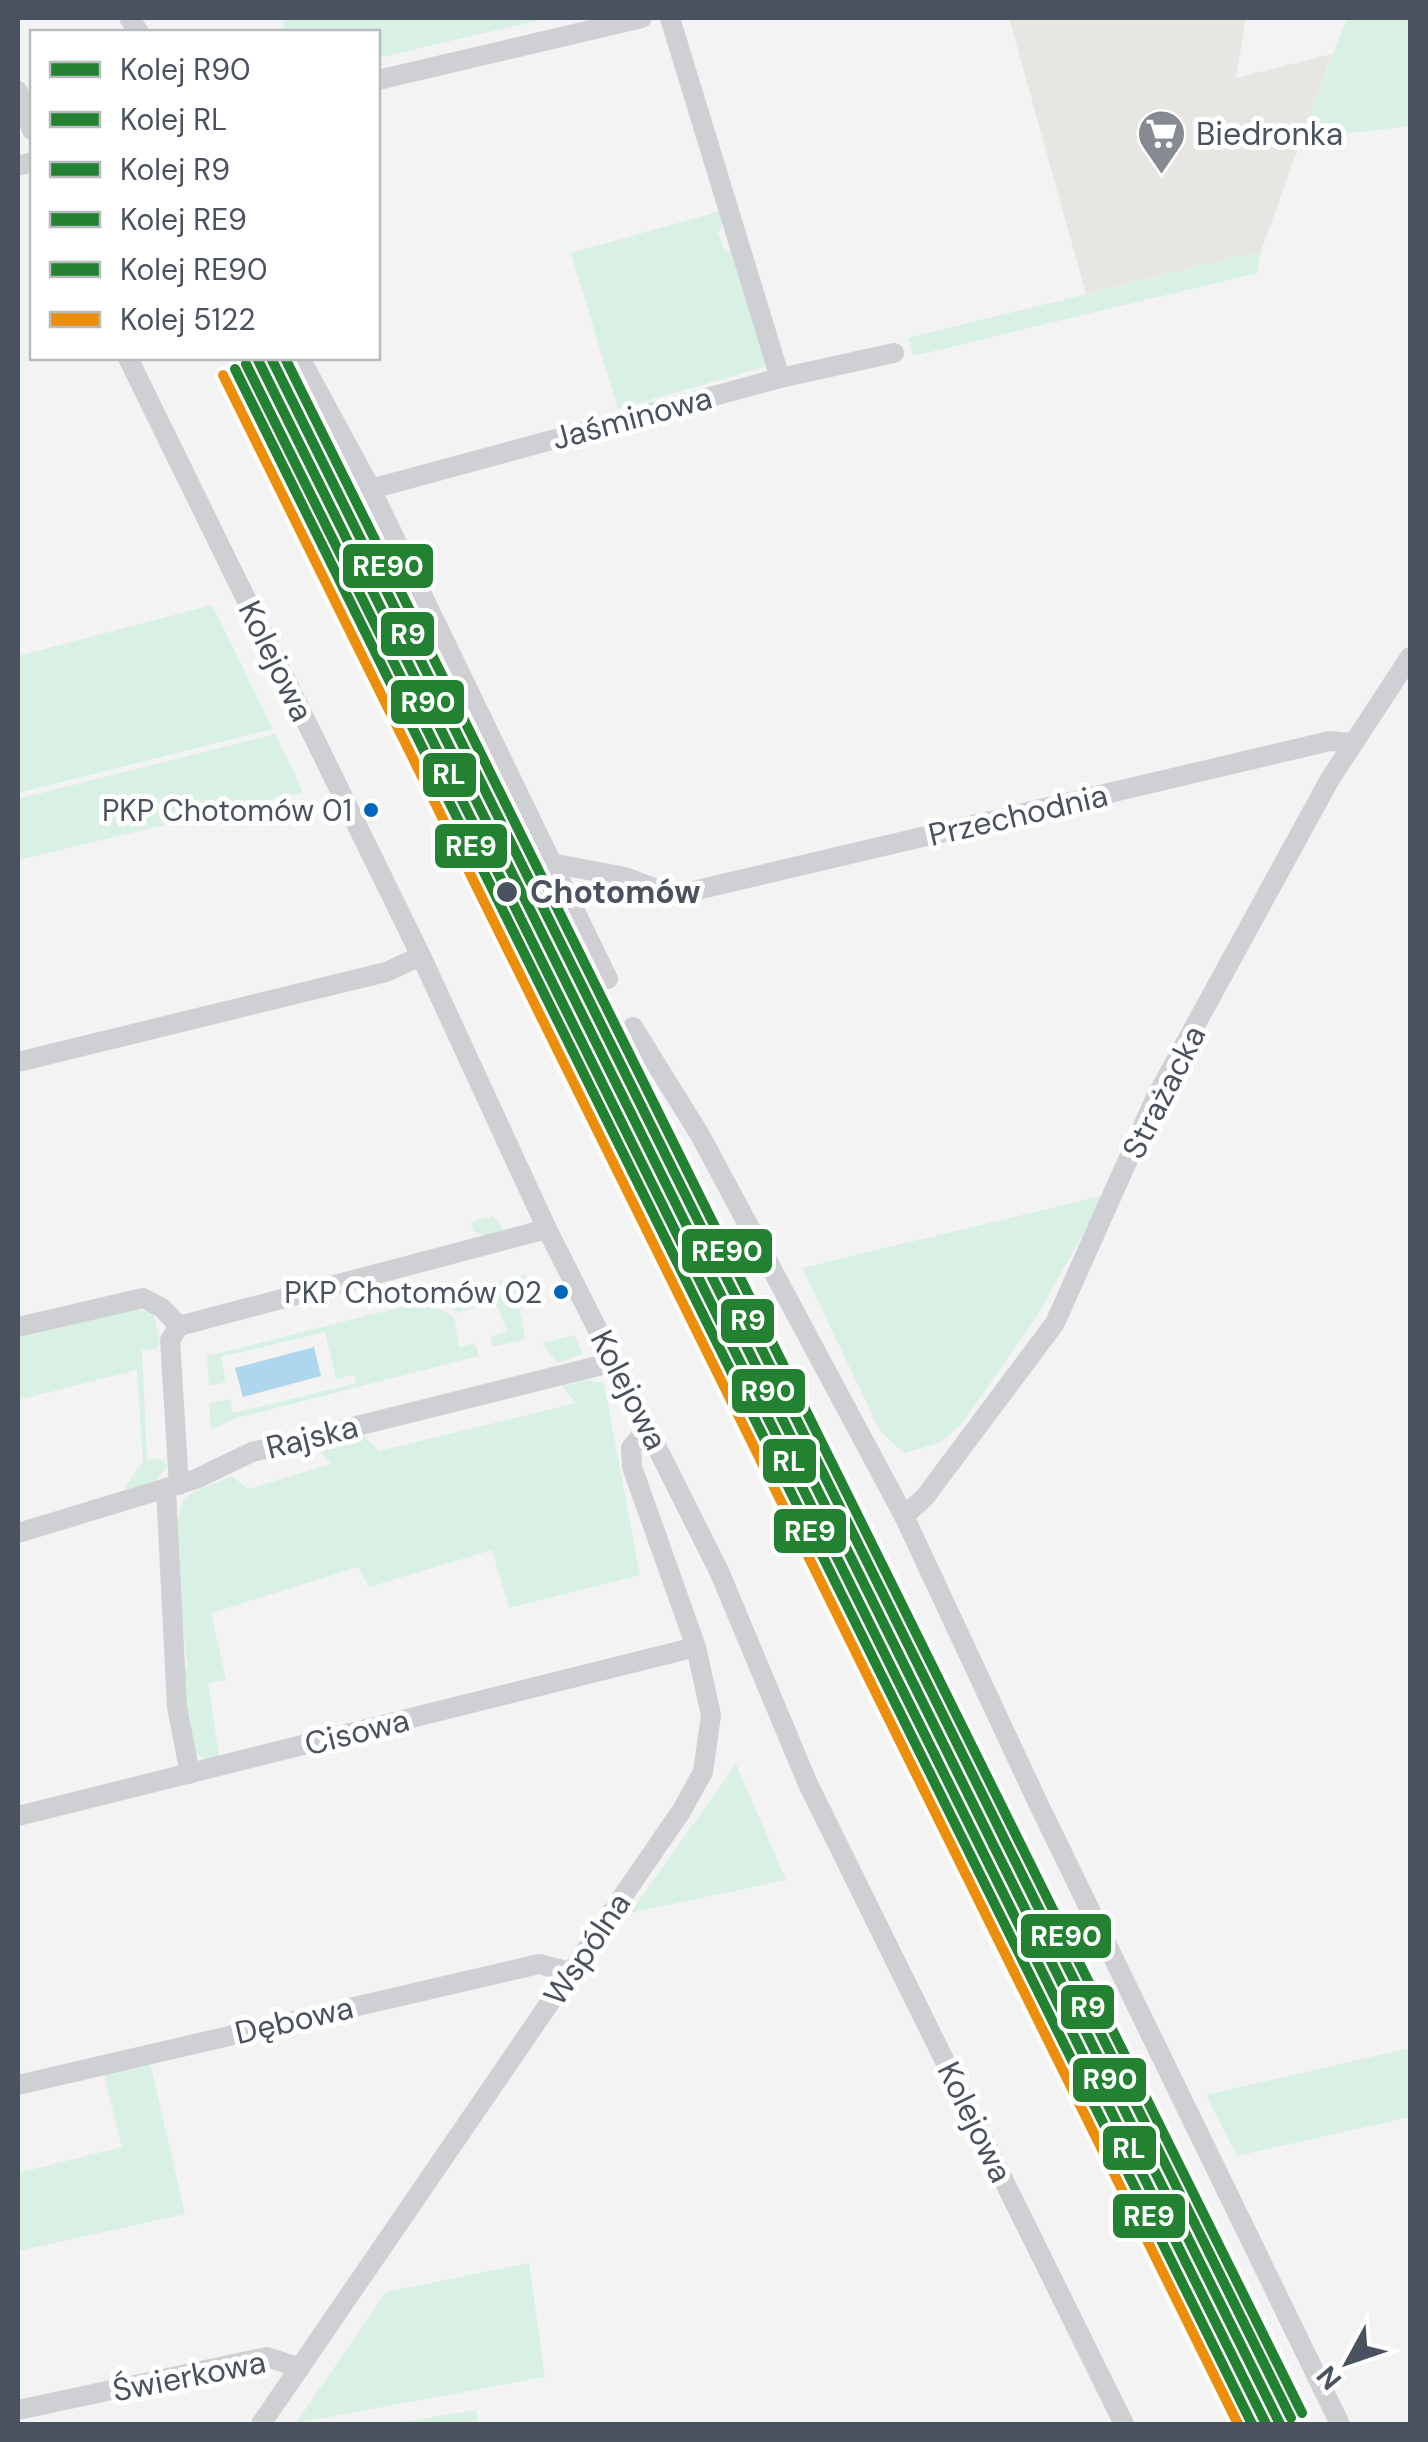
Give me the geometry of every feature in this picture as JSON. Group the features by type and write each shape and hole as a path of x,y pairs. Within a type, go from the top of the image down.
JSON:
{"street":[{"path":"380,80 642,18"},
{"path":"670,18 780,378"},
{"path":"18,91 30,124"},
{"name":"Jaśminowa","path":"372,489 780,378 894,353"},
{"name":"Kolejowa","path":"129,360 421,956 546,1229 648,1427 746,1632 808,1784 1124,2424"},
{"path":"301,360 372,489 608,979"},
{"name":"Strażacka","path":"904,1516 925,1496 1055,1323 1156,1097 1352,743 1410,656"},
{"name":"Przechodnia","path":"551,862 624,876 668,893 684,893 1330,742 1352,743"},
{"path":"18,1062 386,972 421,956"},
{"path":"633,1027 700,1135 904,1516 1038,1803 1340,2424"},
{"path":"190,1774 177,1706 170,1340 179,1326 546,1229"},
{"path":"18,1327 142,1298 162,1308 179,1326"},
{"name":"Rajska","path":"18,1533 172,1487 252,1452 614,1362"},
{"name":"Wspólna","path":"261,2424 703,1772 711,1716 696,1647 632,1468 631,1448 648,1427"},
{"name":"Cisowa","path":"18,1816 696,1647"},
{"name":"Dębowa","path":"18,2085 540,1964 571,1972"},
{"name":"Świerkowa","path":"18,2410 268,2358 300,2368"}],"shaded area":[{"path":"1009,18 1246,18 1236,78 1332,54 1261,251 1086,294"}],"green space":[{"path":"282,18 549,18 380,58 380,30 285,30"},
{"path":"1347,18 1410,18 1410,126 1300,139"},
{"path":"721,211 724,223 718,232 723,247 735,255 768,366 618,409 571,253"},
{"path":"1261,251 1257,273 913,356 908,338"},
{"path":"212,605 273,729 18,793 18,656"},
{"path":"275,734 303,792 18,860 18,799"},
{"path":"1105,1195 1037,1316 961,1425 939,1443 904,1453 880,1431 802,1268"},
{"path":"493,1216 505,1232 486,1237 473,1231 471,1222"},
{"path":"524,1275 533,1292 516,1296 526,1339 492,1347 490,1337 507,1331 496,1303 509,1278"},
{"path":"503,1280 490,1302 458,1313 434,1299"},
{"path":"413,1304 430,1304 454,1317 459,1347 475,1343 479,1356 236,1418 211,1430 209,1403 230,1399 233,1413 356,1383 354,1375 336,1379 325,1332 221,1357 226,1382 209,1386 207,1356"},
{"path":"134,1309 153,1312 160,1343 156,1349 142,1350 147,1460 160,1459 167,1465 157,1480 127,1491 126,1485 143,1462 137,1370 18,1400 18,1338"},
{"path":"574,1335 583,1354 558,1363 542,1343"},
{"path":"588,1380 604,1383 640,1575 509,1608 492,1550 369,1587 358,1567 211,1613 226,1680 208,1683 220,1761 206,1760 194,1751 180,1670 188,1666 178,1532 179,1513 187,1497 232,1476 248,1489 331,1464 317,1448 364,1436 379,1451 576,1403 562,1386"},
{"path":"736,1764 786,1880 630,1913"},
{"path":"1410,2048 1410,2117 1237,2156 1206,2095"},
{"path":"150,2062 185,2214 18,2251 18,2173 122,2147 104,2074"},
{"path":"529,2263 545,2377 296,2423 386,2292"},
{"path":"476,2410 479,2424 390,2424"}],"water":[{"path":"314,1347 321,1376 243,1397 235,1368"}],"rail line":[{"name":"R90","path":"258,360 1280,2424"},
{"name":"R9","path":"272,360 1291,2418"},
{"name":"RE90","path":"286,360 1302,2413"},
{"name":"RL","path":"246,364 1266,2424"},
{"name":"RE9","path":"235,369 1252,2424"},
{"name":"5122","path":"223,375 1238,2424"}],"place":[{"name":"Biedronka","path":"1161,176"},
{"name":"PKP Chotomów 01","path":"371,810"},
{"name":"Chotomów","path":"507,892"},
{"name":"PKP Chotomów 02","path":"561,1292"}]}
